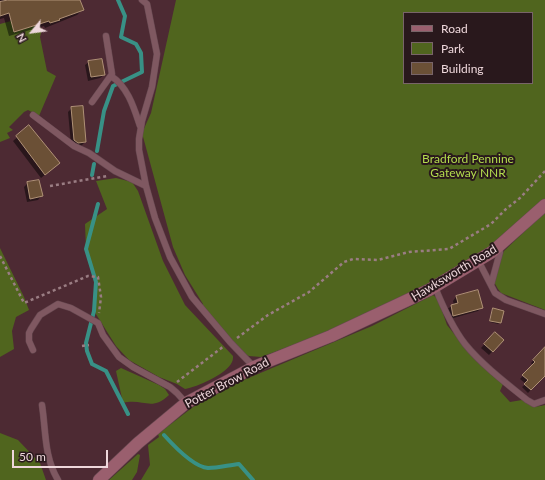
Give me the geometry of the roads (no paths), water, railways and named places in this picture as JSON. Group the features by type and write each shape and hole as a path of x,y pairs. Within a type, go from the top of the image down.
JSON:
{"street":[{"name":"Hawksworth Road","path":"331,336 435,287 492,252 545,205"},
{"name":"Potter Brow Road","path":"99,480 138,443 186,403 254,366 331,336"}],"lane":[{"path":"142,0 147,4 157,54 152,87 140,128 139,150 146,186 155,218 170,257 192,297 230,342 254,366"},
{"path":"92,102 112,74 106,36"},
{"path":"111,76 117,79 132,102 140,128"},
{"path":"33,115 70,143 121,174 146,186"},
{"path":"491,285 500,252 499,246"},
{"path":"478,260 494,293 506,300 545,314"},
{"path":"435,287 453,326 465,345 527,400 534,404 545,400"},
{"path":"33,350 29,341 29,333 40,315 58,304 71,308 96,322 103,335 119,357 133,367 170,387 177,392 186,403"},
{"path":"42,405 48,458 52,470 58,480"}],"waterway":[{"path":"97,151 104,111 113,86 142,72 141,53 136,44 121,37 125,16 118,0"},
{"path":"92,175 94,164"},
{"path":"98,204 86,249 96,282 94,311 86,343 87,351 92,364 106,371 128,414"},
{"path":"164,435 184,455 196,464 208,468 239,464 253,480"}],"park label":[{"name":"Bradford Pennine Gateway NNR","path":"468,166"}]}
